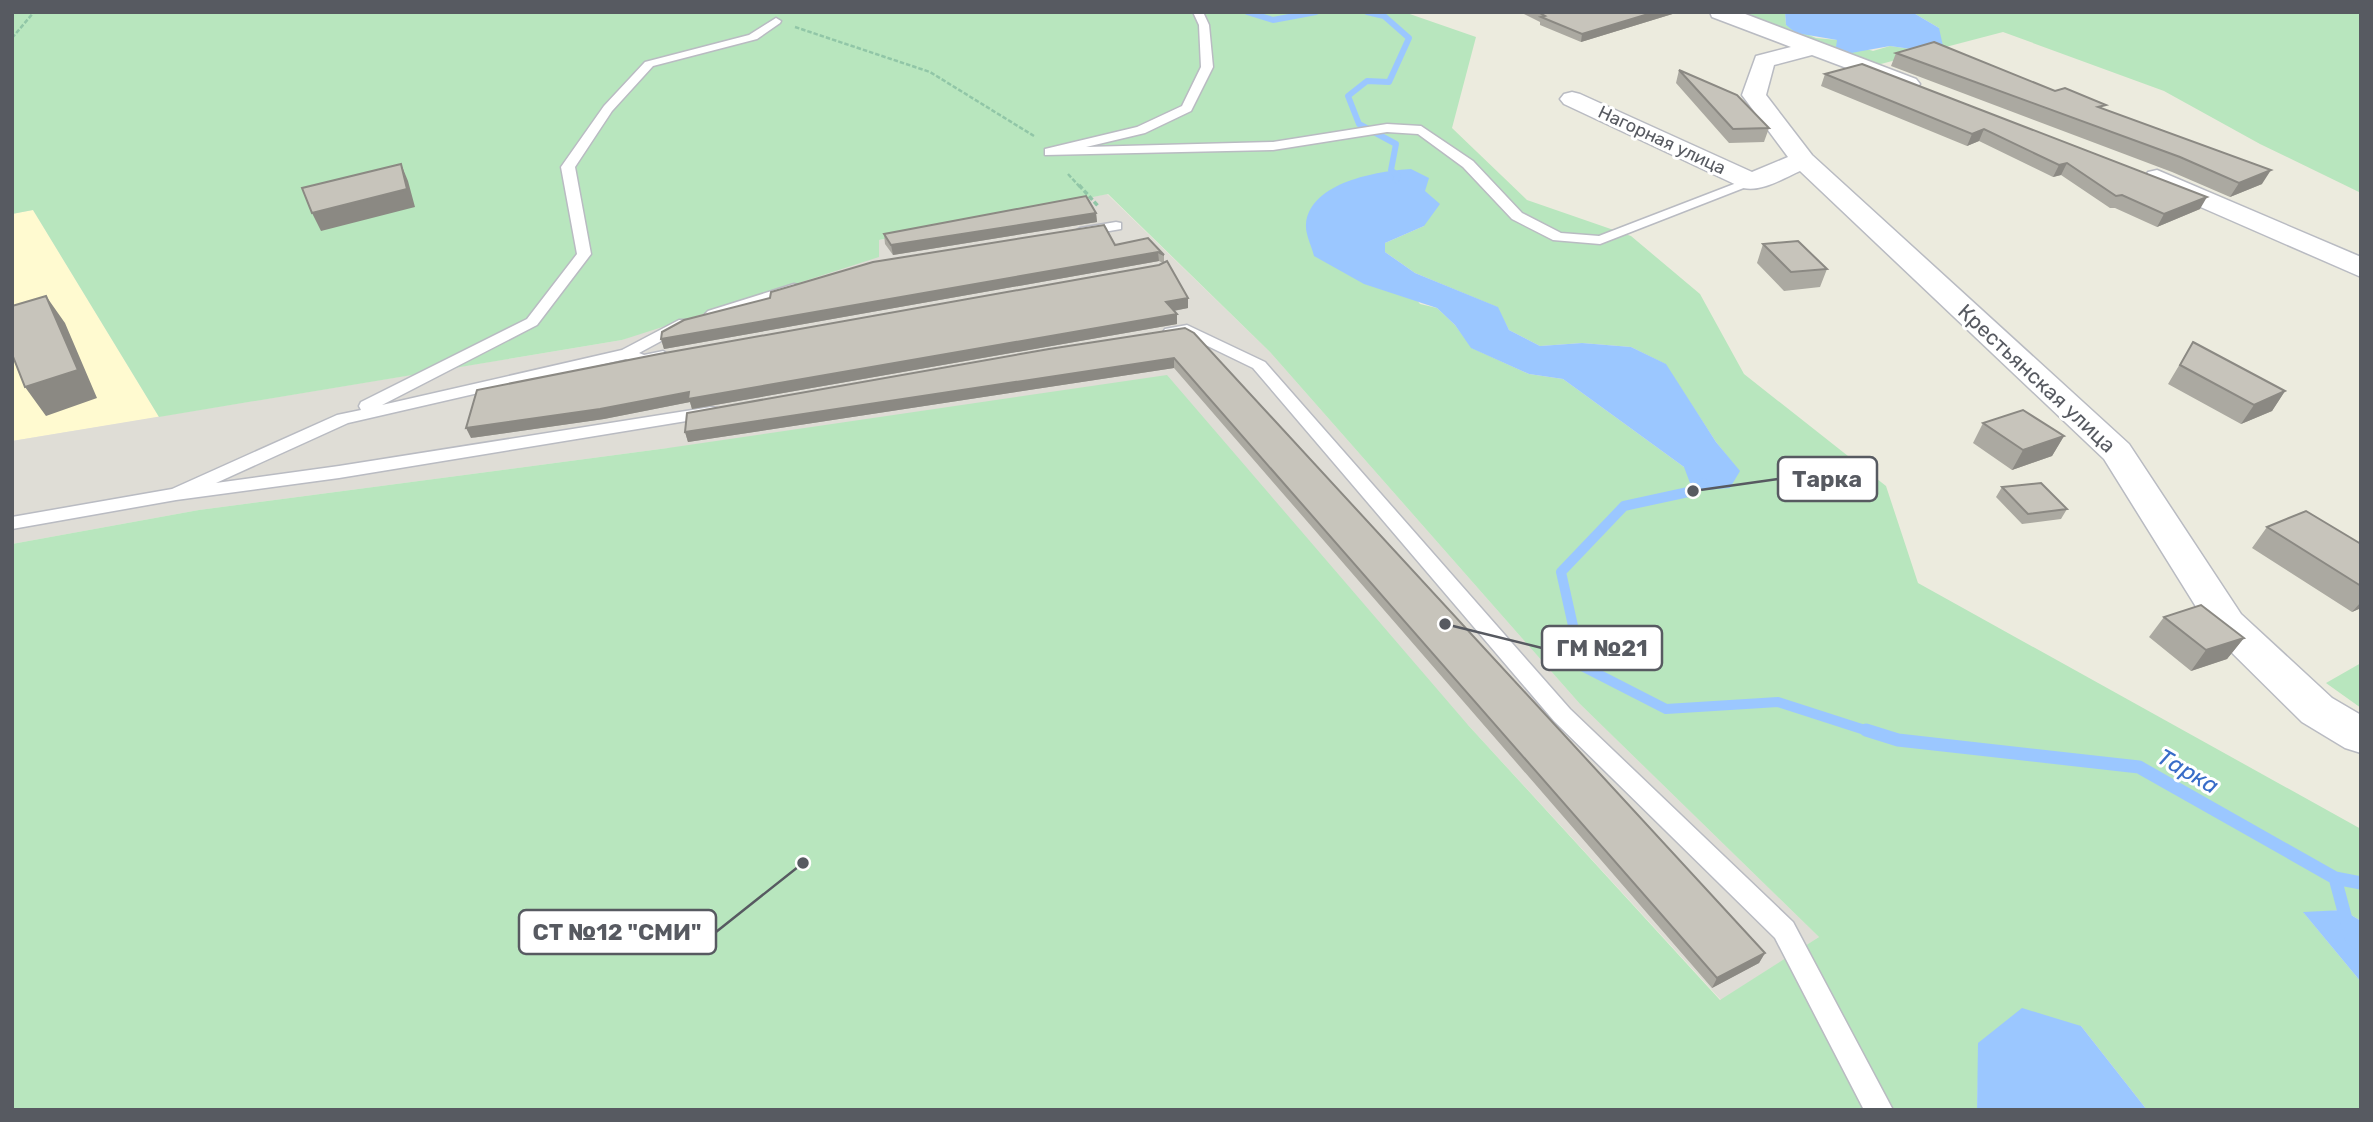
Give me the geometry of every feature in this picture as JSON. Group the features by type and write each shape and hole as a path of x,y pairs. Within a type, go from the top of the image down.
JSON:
{"street":[{"path":"1728,13 1930,92"},
{"name":"Крестьянская улица","path":"1814,48 1764,61 1754,95 1803,160 2118,452 2228,624 2317,710 2361,736"},
{"name":"Нагорная улица","path":"1572,99 1752,182"},
{"path":"1752,182 1803,160"},
{"path":"2137,170 2361,268"}],"lane":[{"path":"1050,152 1141,131 1187,108 1207,67 1204,25 1198,12"},
{"path":"176,494 343,419 532,322 584,254 568,167 608,109 649,64 753,37 776,21"},
{"path":"1050,152 1273,146 1387,128 1421,130 1468,164 1517,216 1558,237 1600,240 1752,182"},
{"path":"1062,234 1116,226"},
{"path":"343,419 626,354 681,324 813,282"},
{"path":"1146,336 1187,330 1259,365 1562,715 1784,930 1879,1110"},
{"path":"626,354 643,360 684,353"},
{"path":"12,523 176,494 339,472 727,410"}],"path":[{"path":"12,38 34,12"},
{"path":"776,21 930,72 1038,139 1116,226"}],"shaded area":[{"path":"1107,194 1270,352 1580,704 1819,937 1721,1000 1468,725 668,448 199,510 12,544 12,441 622,340 879,240"},
{"path":"33,210 159,417 12,441 12,214"}],"green space":[{"path":"12,12 1404,12 1476,37 1452,128 1527,200 1631,236 1700,294 1744,374 1886,486 1918,583 2361,829 2361,921 2343,910 2304,913 2361,982 2361,1110 2147,1110 2081,1026 1979,1043 1977,1110 12,1110 12,544 199,510 668,448 1167,375 1468,725 1720,1000 1819,937 1580,704 1270,352 1108,194 879,240 879,257 622,340 159,417 33,210 12,214","holes":["1330,190 1424,226 1385,243 1385,252 1415,273 1497,307 1509,330 1540,346 1582,343 1631,347 1665,364 1716,442 1739,471 1684,467 1563,379 1529,374 1472,348 1455,325 1437,308 1420,304"]},
{"path":"1751,12 1785,12 1786,25 1816,38 1838,40 1873,51 1890,46 1918,50 1939,28 1912,12 2361,12 2361,193 2260,144 2164,91 2003,32 1877,65 1743,15"},
{"path":"2361,663 2361,708 2326,683"}],"water":[{"path":"1785,12 1912,12 1939,28 1943,46 1918,50 1890,46 1851,53 1836,47 1837,40 1796,33 1786,25"},
{"path":"1411,169 1429,178 1425,191 1440,204 1424,226 1385,243 1385,252 1415,273 1498,307 1509,330 1540,346 1582,343 1631,347 1666,364 1716,442 1740,471 1730,488 1693,491 1684,467 1563,379 1529,374 1471,348 1455,325 1437,308 1364,284 1314,256 1306,224 1310,210 1319,198 1332,189 1364,176"},
{"path":"2343,910 2361,921 2361,982 2303,912"},
{"path":"2022,1008 2081,1026 2147,1110 1977,1110 1978,1043"}],"building":[{"path":"1538,12 1655,12 1582,34 1541,17 1545,16"},
{"path":"1934,42 2055,91 2065,88 2106,105 2098,107 2271,170 2239,183 2180,157 1896,53"},
{"path":"1862,64 2207,197 2164,214 2122,195 2116,196 2067,163 2059,165 1984,129 1972,134 1825,74"},
{"path":"1679,70 1737,95 1769,128 1733,129"},
{"path":"401,164 407,189 312,213 302,188"},
{"path":"1086,196 1096,213 891,245 884,234"},
{"path":"1104,225 1115,245 1148,238 1164,255 1158,252 661,339 662,332 684,320 770,298 771,292 873,262"},
{"path":"1798,241 1827,269 1791,272 1763,244"},
{"path":"1167,261 1188,298 1166,302 1177,314 688,399 689,392 600,409 466,428 477,390 659,354 1159,265"},
{"path":"46,296 78,370 25,387 12,354 12,306"},
{"path":"1185,328 1194,333 1765,953 1717,978 1174,358 685,432 687,413 1049,349"},
{"path":"2193,342 2285,391 2254,405 2180,365"},
{"path":"2023,410 2064,436 2023,450 1983,423"},
{"path":"2041,483 2067,509 2028,514 2002,487"},
{"path":"2306,511 2361,544 2361,586 2267,527"},
{"path":"2201,605 2244,638 2206,650 2164,617"}],"waterway":[{"name":"Тарка","path":"1247,12 1273,20 1316,12"},
{"name":"Тарка","path":"1367,12 1384,16 1409,38 1389,82 1367,81 1348,96 1359,124 1396,144 1391,170 1398,176 1396,180"},
{"name":"Тарка","path":"1703,483 1693,491 1624,506 1561,572 1582,666 1666,709 1778,702 1871,732"},
{"name":"Тарка","path":"1866,730 1898,740 2139,767 2335,878"},
{"path":"2335,878 2361,883"},
{"name":"Тарка","path":"2335,878 2351,938 2361,945"}],"place":[{"name":"Тарка","path":"1693,491"},
{"name":"ГМ №21","path":"1445,624"},
{"name":"СТ №12 \"СМИ\"","path":"803,863"}]}
